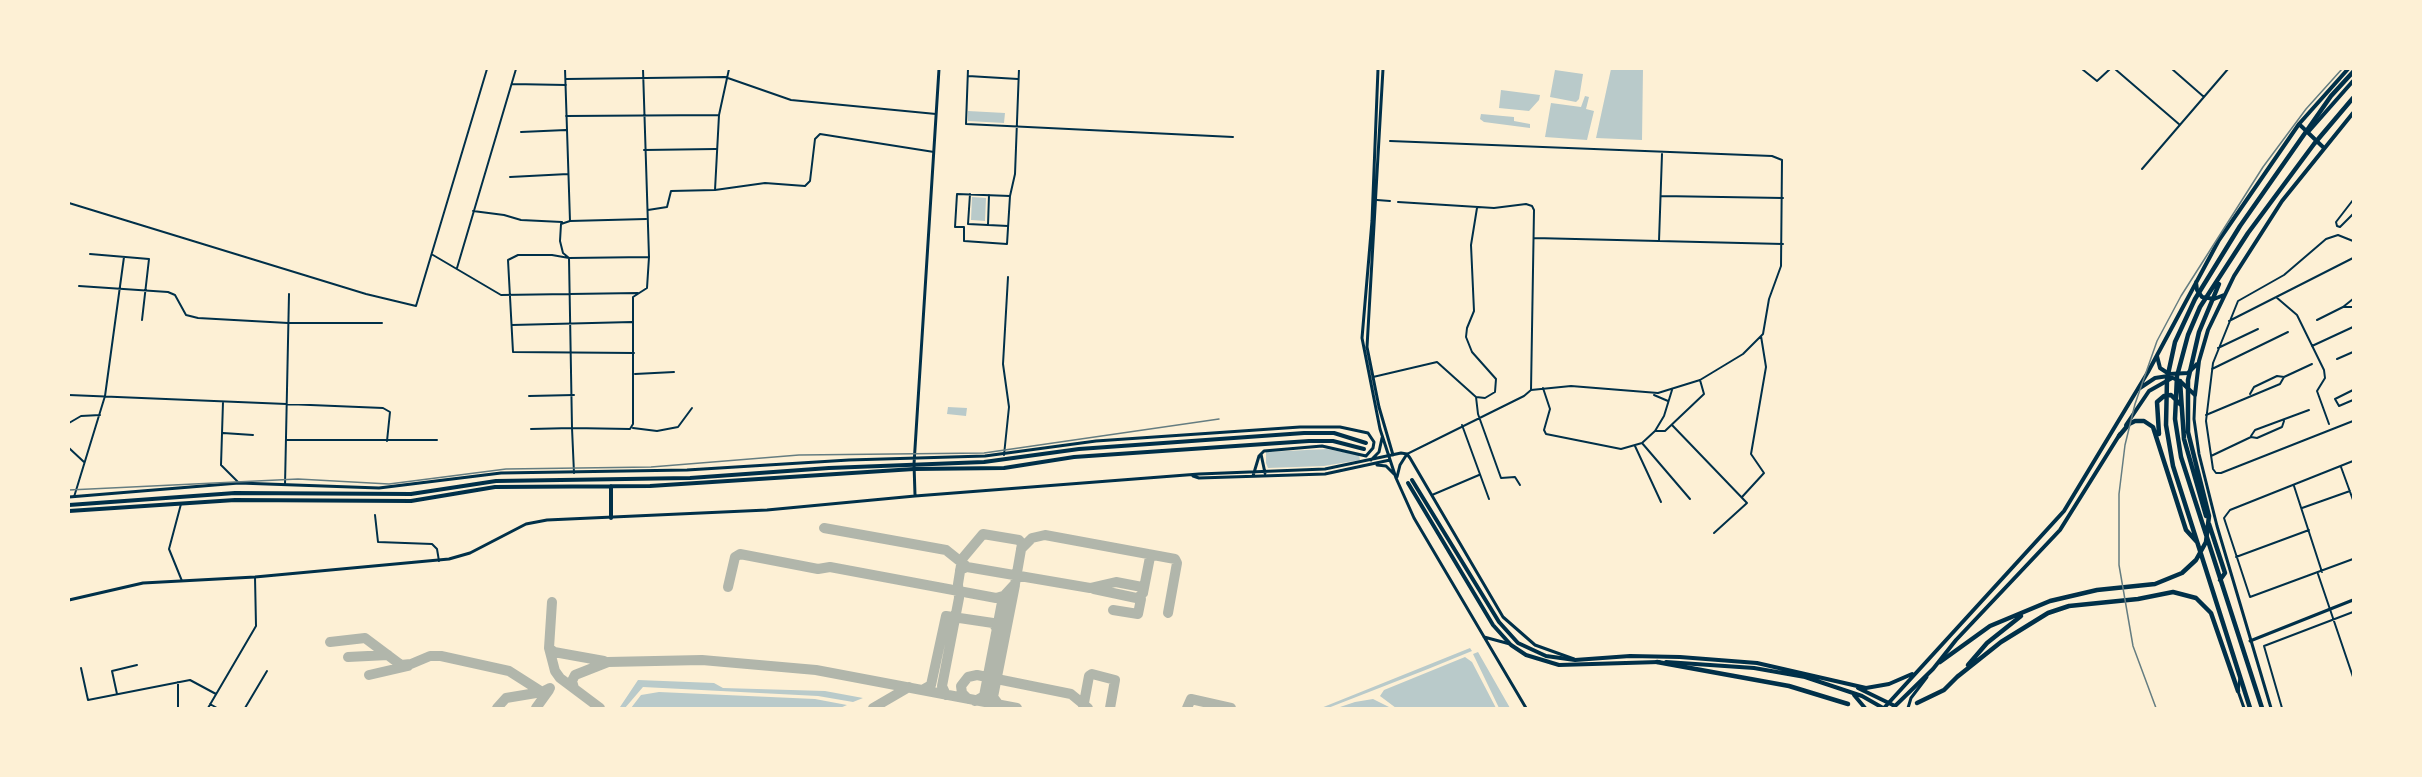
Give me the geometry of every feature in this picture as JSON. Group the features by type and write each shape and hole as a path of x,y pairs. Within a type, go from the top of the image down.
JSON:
{"highway":[{"path":"2250,708 2170,454 2166,425 2166,390 2171,355 2188,310 2240,226 2331,96 2353,72"},
{"path":"2262,708 2198,514 2178,443 2175,393 2180,362 2200,307 2223,276 2248,233 2314,144 2353,98"},
{"path":"1940,662 1979,633 2033,608 2081,592 2155,584 2189,569 2206,542 2209,527 2208,510 2188,432 2188,380 2199,333 2223,276"},
{"path":"2180,381 2184,439 2200,498 2222,560 2225,573 2220,580"},
{"path":"2182,410 2179,401 2171,395 2164,396 2157,402 2156,417 2168,477 2186,530 2197,542"},
{"path":"2119,436 2129,424 2144,421 2153,428 2161,446"},
{"path":"2200,498 2213,511"},
{"path":"1957,677 2001,642 2048,613 2069,606 2138,599 2173,592 2196,598 2211,613 2238,691"},
{"path":"1917,703 1944,690 1993,638 2033,608"},
{"path":"1656,662 1789,686 1848,704"}],"main road":[{"path":"2172,378 2149,391 2140,402 2064,525 1956,640 1940,662 1895,707 1889,702 1854,687 1809,673 1757,663 1630,656 1575,660 1546,656 1518,643 1499,622 1410,481 1493,625 1511,645 1526,655 1559,665 1656,662 1754,668 1805,678 1851,692 1884,708 1889,702 2064,511 2134,395 2219,240 2299,124 2348,69"},
{"path":"2300,140 2353,81"},
{"path":"2195,395 2199,361 2214,315 2224,295 2260,234 2353,113"},
{"path":"2299,124 2324,148"},
{"path":"2197,279 2197,290 2202,297 2214,299 2224,295"},
{"path":"2158,352 2158,365 2169,374 2188,373 2199,361"},
{"path":"2134,395 2150,380 2164,376 2180,381 2195,395"},
{"path":"69,511 181,502 270,499 403,501 495,487 691,484 1006,460 1079,449 1316,433 1334,433 1366,443"},
{"path":"1166,436 1167,443"},
{"path":"69,505 235,493 411,494 496,481 690,478 914,467 1004,468 1074,457 1309,441 1334,441 1364,449"},
{"path":"611,486 611,518"},
{"path":"1854,687 1889,684 1920,669"},
{"path":"1851,692 1865,708"}],"street":[{"path":"69,204 413,307 418,304 487,69"},
{"path":"457,268 516,69"},
{"path":"566,69 570,221"},
{"path":"632,428 635,374 633,297 647,288 649,257 643,69"},
{"path":"715,190 719,115 725,78 729,69"},
{"path":"915,496 914,467 939,69"},
{"path":"968,69 966,124 1233,137"},
{"path":"964,227 964,241 1007,244 1010,196 1015,174 1019,69"},
{"path":"1378,69 1372,221 1362,338 1383,437 1396,478 1418,526 1526,708"},
{"path":"1383,69 1377,200 1367,332 1373,377 1390,446 1390,457"},
{"path":"2082,69 2097,81 2110,69"},
{"path":"2115,69 2180,124"},
{"path":"2172,69 2204,97"},
{"path":"2142,170 2228,69"},
{"path":"968,76 1018,79"},
{"path":"566,79 725,78 791,100 936,114"},
{"path":"512,84 566,85"},
{"path":"566,116 719,115"},
{"path":"522,132 566,130"},
{"path":"648,210 667,207 671,191 715,190 765,183 805,186 810,181 815,139 820,134 934,152"},
{"path":"1390,141 1662,154 1776,156 1783,164 1783,244 1781,266 1769,298 1761,336 1767,355 1752,455 1764,473 1742,497"},
{"path":"644,150 717,149"},
{"path":"1659,241 1662,154"},
{"path":"510,177 568,174"},
{"path":"1009,226 968,224 964,227 955,227 957,194 1010,196"},
{"path":"968,224 970,194"},
{"path":"988,225 989,195"},
{"path":"1660,196 1783,198"},
{"path":"1377,200 1390,201"},
{"path":"2338,235 2336,222 2353,200"},
{"path":"1398,202 1477,208 1532,206 1534,210 1531,390"},
{"path":"1476,397 1488,396 1495,392 1497,385 1493,375 1469,347 1466,338 1467,328 1474,311 1471,245 1477,208"},
{"path":"473,211 521,220 563,222 648,219"},
{"path":"2337,226 2340,227 2353,214"},
{"path":"563,222 561,249 569,258 571,293 574,473"},
{"path":"2353,241 2338,235 2321,242 2284,275 2239,299 2218,348 2212,369 2206,415 2210,457 2215,472 2219,474 2353,421"},
{"path":"1533,238 1783,244"},
{"path":"90,254 149,259 142,320"},
{"path":"433,255 493,292 509,296 639,293"},
{"path":"634,353 516,354 512,349 508,260 514,256 552,255 569,258 649,257"},
{"path":"124,257 122,288 105,396 71,497 239,483 379,488 501,473 687,470 915,456 1004,455 1096,441 1325,426 1368,433 1374,442 1373,448 1366,456 1323,446 1271,449 1260,454 1253,474"},
{"path":"2229,321 2353,258"},
{"path":"1004,455 1009,408 1003,364 1008,277"},
{"path":"79,286 145,289 172,293 191,317 288,323 382,324"},
{"path":"285,485 289,294"},
{"path":"2276,297 2281,304 2295,312 2324,370 2325,378 2318,394 2329,424"},
{"path":"2317,320 2343,307 2353,299"},
{"path":"2343,307 2353,307"},
{"path":"512,324 572,325 633,322"},
{"path":"2312,346 2353,327"},
{"path":"2218,348 2258,329"},
{"path":"2212,369 2288,332"},
{"path":"1396,478 1407,454 1531,390 1571,386 1652,394 1672,390 1700,380 1738,359 1761,336"},
{"path":"2337,359 2353,352"},
{"path":"1373,377 1437,362 1476,397 1479,418 1501,478 1514,477 1520,485"},
{"path":"2206,415 2280,384 2284,377 2312,364"},
{"path":"635,374 674,372"},
{"path":"2250,395 2254,387 2278,375 2284,377"},
{"path":"1655,431 1664,432 1704,394 1700,380"},
{"path":"1543,388 1550,409 1544,430 1546,434 1622,449 1642,443 1655,431 1672,390"},
{"path":"2353,390 2335,399 2338,406 2353,400"},
{"path":"1652,394 1668,401"},
{"path":"69,395 387,409 390,417 387,441"},
{"path":"529,396 574,395"},
{"path":"2195,395 2196,437 2213,511 2271,708"},
{"path":"223,402 221,467 239,483"},
{"path":"531,429 632,428 657,431 678,428 692,408"},
{"path":"2210,457 2251,436 2255,430 2309,410"},
{"path":"69,423 81,416 100,415"},
{"path":"2251,436 2257,438 2282,427 2284,421"},
{"path":"1672,425 1747,504 1714,533"},
{"path":"1462,426 1489,499"},
{"path":"223,433 253,435"},
{"path":"1370,463 1379,452 1383,437"},
{"path":"286,441 437,440"},
{"path":"1642,443 1690,500"},
{"path":"1390,446 1407,454 1503,617 1535,645 1575,660"},
{"path":"1635,446 1661,502"},
{"path":"69,448 84,462"},
{"path":"69,600 143,584 439,561 470,554 534,522 767,510 915,496 1193,476 1325,474 1401,453"},
{"path":"1260,454 1265,474"},
{"path":"2353,461 2227,513 2225,520 2250,597 2353,559"},
{"path":"1370,463 1386,466 1396,478"},
{"path":"2341,467 2353,500"},
{"path":"1432,495 1480,475"},
{"path":"2294,486 2322,572"},
{"path":"2302,508 2350,491"},
{"path":"181,502 169,549 182,581"},
{"path":"375,515 378,542 432,544 437,549 439,561"},
{"path":"2236,556 2309,530"},
{"path":"2318,573 2353,677"},
{"path":"208,708 256,626 255,577"},
{"path":"2250,641 2353,600"},
{"path":"2282,708 2264,646 2353,612"},
{"path":"1483,637 1511,645"},
{"path":"117,694 112,671 137,665"},
{"path":"81,668 87,700 193,681 216,694"},
{"path":"1908,708 1911,698 1933,669"},
{"path":"245,708 267,671"},
{"path":"2240,676 2238,691 2244,708"},
{"path":"178,682 178,707"},
{"path":"210,704 217,708"}],"shaded area":[{"path":"1611,69 1643,69 1642,140 1596,138"},
{"path":"1555,70 1583,74 1579,99 1576,102 1550,97"},
{"path":"1501,90 1540,95 1539,100 1529,111 1499,108"},
{"path":"1585,96 1589,97 1586,109 1594,111 1587,140 1545,137 1551,103 1581,107"},
{"path":"968,111 1005,113 1004,123 968,121"},
{"path":"1481,114 1514,117 1514,121 1530,124 1530,128 1484,122 1480,119"},
{"path":"972,197 986,198 985,221 971,220"},
{"path":"948,407 967,408 966,416 947,414"},
{"path":"1327,449 1359,455 1360,460 1324,466 1268,468 1266,463 1266,452"},
{"path":"1470,648 1472,651 1428,669 1328,708 1321,708"},
{"path":"1478,652 1510,708 1499,708 1473,654"},
{"path":"1465,657 1472,662 1496,708 1396,708 1380,696 1384,690"},
{"path":"638,680 714,683 723,688 825,691 863,698 853,702 818,696 643,687 625,708 620,707"},
{"path":"659,692 815,699 847,705 840,708 631,708 641,695"},
{"path":"1373,699 1391,708 1337,708 1355,702"}],"taxiway":[{"path":"824,528 946,550 966,566"},
{"path":"946,695 942,686 959,598 958,584 962,559 983,534 1019,540 1022,544 1015,584 1003,597 984,696 975,701"},
{"path":"1021,549 1032,538 1045,535 1175,559 1177,563 1168,613"},
{"path":"728,587 735,557 740,554 818,569 830,567 996,598 1003,596"},
{"path":"1143,593 1150,557 1148,554"},
{"path":"960,570 967,567 1090,588 1116,582 1142,587 1143,593 1139,597"},
{"path":"999,705 993,697 1015,585"},
{"path":"1094,589 1141,599 1138,614 1113,610"},
{"path":"552,602 549,648 555,671 560,678 600,708"},
{"path":"922,690 931,685 946,616 993,623 997,629"},
{"path":"330,642 365,638 401,665 411,664 430,656 441,656 509,671 542,692 550,688"},
{"path":"549,648 554,652 604,661"},
{"path":"348,657 388,655"},
{"path":"574,688 572,681 575,675 608,662 702,660 816,670 1017,708"},
{"path":"369,675 408,666"},
{"path":"1083,708 1089,676 1092,674 1115,680 1110,708"},
{"path":"968,699 962,693 961,686 968,677 977,675 1071,694 1088,708"},
{"path":"873,708 909,687"},
{"path":"536,708 549,690"},
{"path":"497,708 506,698 542,692"},
{"path":"1187,708 1191,699 1231,708"}],"railway":[{"path":"2156,708 2133,646 2119,565 2119,494 2125,445 2135,404 2157,341 2181,296 2263,167 2306,109 2342,69"},
{"path":"69,490 298,479 389,484 506,469 651,467 799,455 984,453 1219,419"}]}
